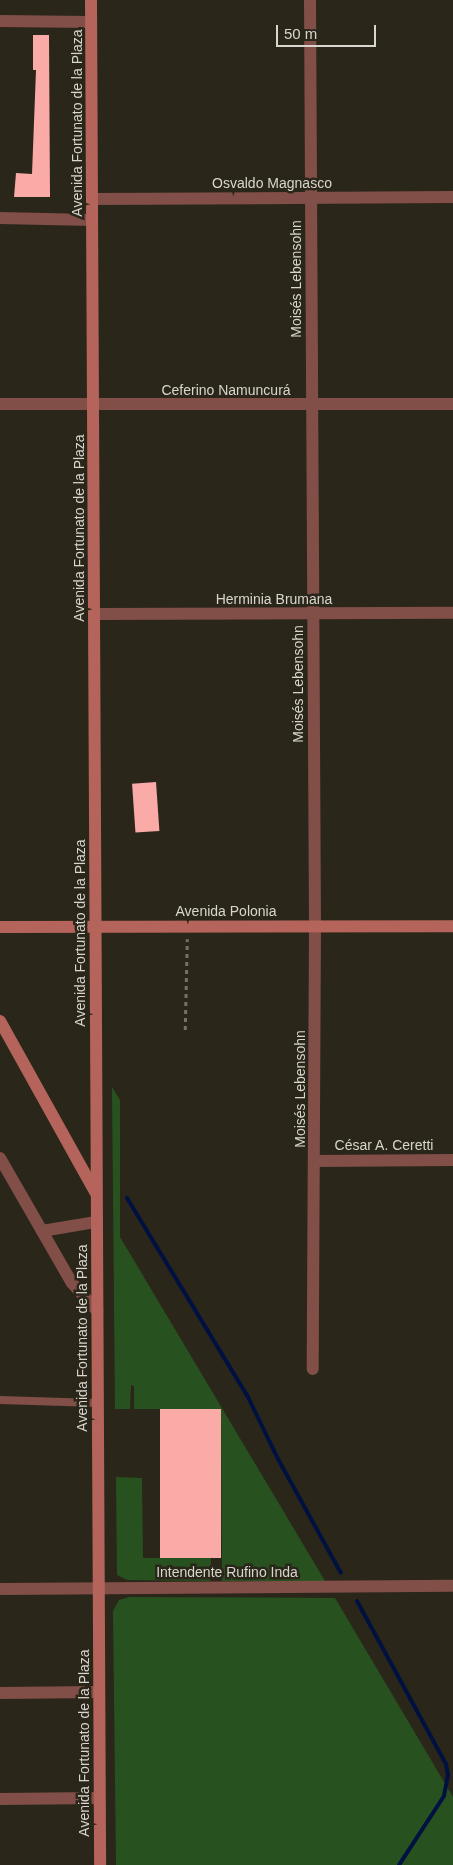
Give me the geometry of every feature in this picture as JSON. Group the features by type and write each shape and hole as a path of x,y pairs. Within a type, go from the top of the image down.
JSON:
{"main road":[{"name":"Avenida Fortunato de la Plaza","path":"91,0 100,1865"},
{"name":"Avenida Polonia","path":"0,927 453,926"},
{"path":"0,1021 96,1194"}],"street":[{"name":"Moisés Lebensohn","path":"310,0 315,926 314,1369"},
{"path":"0,21 91,22"},
{"name":"Osvaldo Magnasco","path":"92,199 453,197"},
{"path":"0,218 92,220"},
{"name":"Ceferino Namuncurá","path":"0,404 453,404"},
{"name":"Herminia Brumana","path":"95,614 453,613"},
{"path":"0,1158 72,1283 97,1311"},
{"name":"César A. Ceretti","path":"315,1161 453,1160"},
{"path":"42,1231 96,1222"},
{"name":"Intendente Rufino Inda","path":"0,1589 453,1586"},
{"path":"0,1693 99,1692"},
{"path":"0,1799 99,1798"}],"lane":[{"path":"0,1400 97,1403"}],"path":[{"path":"185,1030 187,926"}],"green space":[{"path":"112,1087 120,1100 120,1237 325,1581 222,1581 221,1409 134,1409 134,1386 131,1385 130,1409 115,1409"},
{"path":"116,1477 142,1478 143,1558 211,1558 210,1581 127,1580 117,1575"},
{"path":"129,1597 335,1598 453,1797 453,1865 116,1865 113,1611 119,1600"}],"building":[{"path":"33,35 49,35 50,197 14,197 16,173 32,174 36,70 33,70"},
{"path":"156,782 159,831 135,833 132,784"},
{"path":"160,1409 221,1409 221,1558 160,1558"}],"waterway":[{"path":"127,1198 247,1395 278,1459 341,1573"},
{"path":"357,1601 446,1764 448,1775 444,1796 399,1865"}]}
